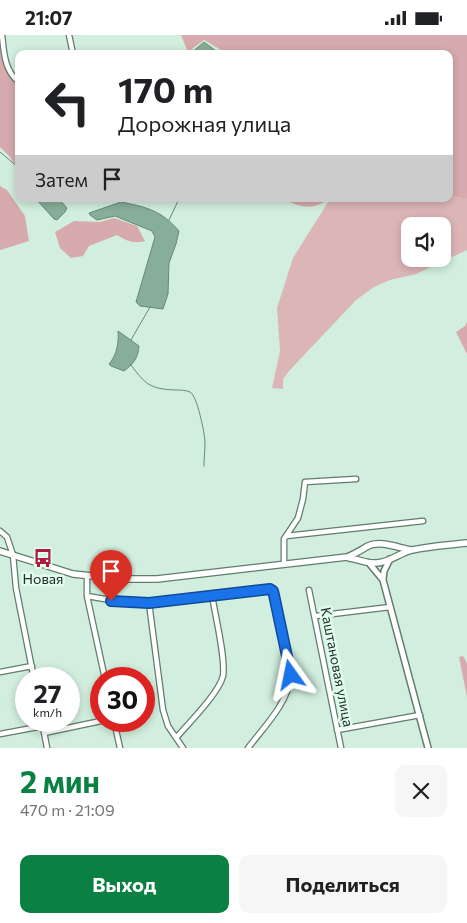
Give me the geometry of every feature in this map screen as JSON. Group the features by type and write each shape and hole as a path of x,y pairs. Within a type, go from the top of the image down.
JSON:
{"main road":[{"path":"347,557 369,563 381,563 412,550 467,543"},
{"path":"0,551 56,569 87,576 157,579 347,557 377,544 412,550"},
{"path":"388,545 391,550 390,559"},
{"path":"366,548 364,557 369,563"}],"street":[{"path":"2,35 7,65 15,79"},
{"path":"70,35 72,50"},
{"path":"284,564 284,539 298,518 305,482 356,479"},
{"path":"286,536 423,521"},
{"path":"0,531 7,537 13,555 16,588 32,666 0,672"},
{"path":"390,559 384,571 383,579 428,748"},
{"path":"369,563 383,579"},
{"path":"87,576 88,596 103,667"},
{"path":"88,596 128,603 149,603 270,589 273,591 291,675 290,682 281,703 248,748"},
{"name":"Каштановая улица","path":"309,590 316,616 341,748"},
{"path":"176,738 204,705 222,678 224,665 212,595"},
{"path":"149,603 163,710 168,726 183,748"},
{"path":"316,616 390,607"},
{"path":"337,730 420,715"},
{"path":"47,748 44,733 90,723"},
{"path":"0,734 15,731"},
{"path":"116,732 120,748"}],"shaded area":[{"path":"181,35 467,35 467,199 453,197 453,50 221,50 204,40 191,50 187,50"},
{"path":"204,42 215,50 195,50"},
{"path":"0,47 10,78 15,82 15,165 0,147"},
{"path":"0,186 7,190 25,216 29,241 0,250"},
{"path":"453,197 467,199 467,250 451,258 451,217 401,217 401,267 431,267 416,274 390,280 374,287 356,300 289,371 283,379 283,389 272,388 280,351 277,308 293,258 328,202 453,202"},
{"path":"39,202 62,202 67,208 57,220"},
{"path":"121,202 160,214 179,231 169,263 168,294 163,309 140,306 136,302 155,237 152,231 115,216 97,220 89,213"},
{"path":"290,202 324,202 306,207"},
{"path":"114,218 137,226 145,241 130,241 117,235 89,246 83,256 71,258 60,248 55,232 74,221 100,222"},
{"path":"467,322 467,354 456,332 465,326"},
{"path":"118,331 139,346 135,361 124,371 109,364 117,348"},
{"path":"463,656 467,663 467,697 459,657"}],"waterway":[{"path":"0,152 15,165"},
{"path":"169,220 178,202"},
{"path":"131,340 150,307"},
{"path":"131,365 144,381 154,387 187,391 193,395 204,432 204,466"}],"place":[{"name":"Новая","path":"43,558"}],"route":[{"path":"111,601 149,603 270,589 274,595 291,675"}]}
